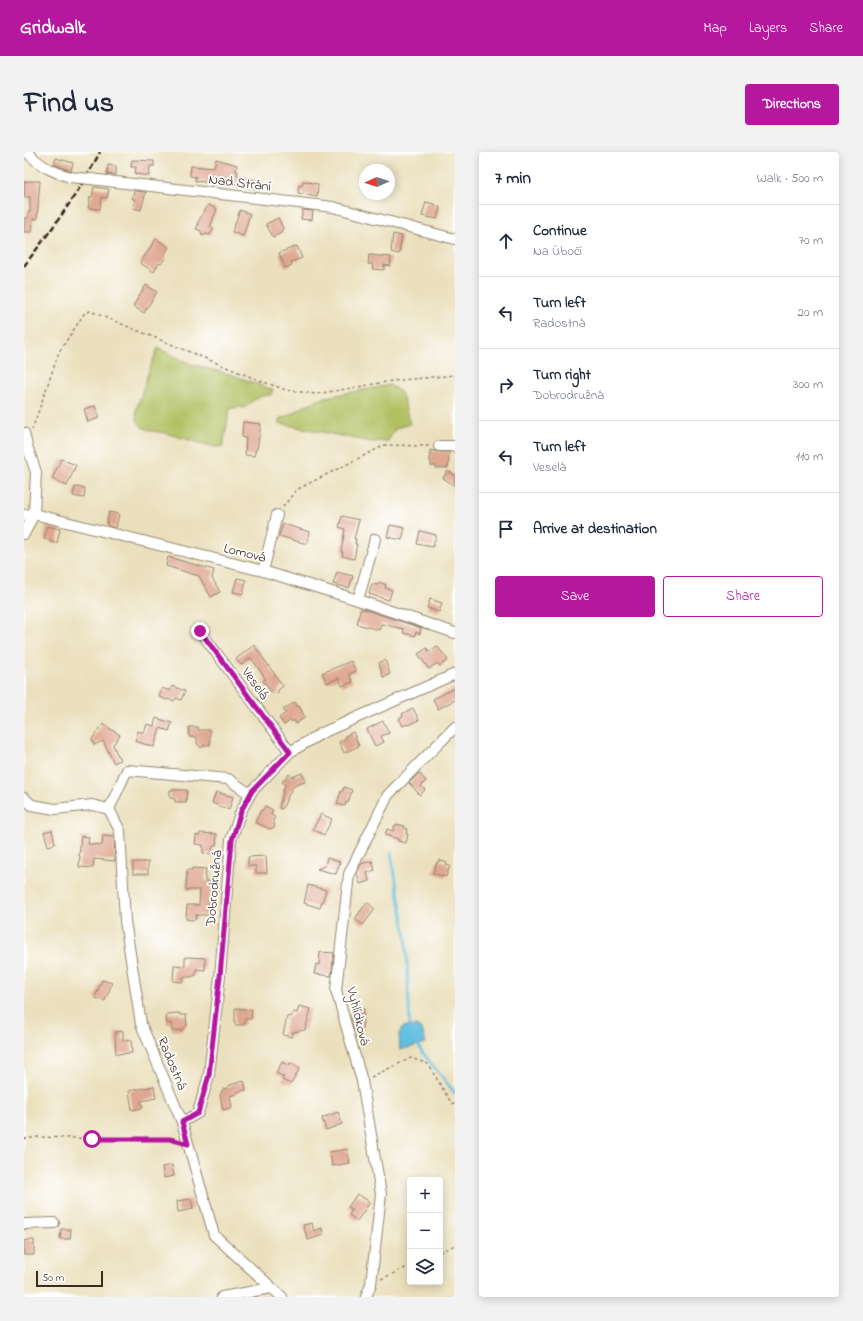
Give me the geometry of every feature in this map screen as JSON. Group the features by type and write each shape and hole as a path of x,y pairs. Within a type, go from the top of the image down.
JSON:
{"street":[{"path":"24,158 26,152"},
{"name":"Nad Strání","path":"26,152 36,162 51,171 70,177 333,207 455,239"},
{"path":"24,433 25,447 36,472 24,534"},
{"path":"439,446 455,446"},
{"name":"Lomová","path":"29,514 263,571 455,632"},
{"path":"263,571 277,515"},
{"path":"358,600 375,539"},
{"name":"Veselá","path":"200,631 290,752"},
{"name":"Dobrodružná","path":"182,1122 198,1113 209,1075 220,976 232,840 241,811 250,794 290,752 322,733 455,674"},
{"name":"Vyhlídková","path":"366,1297 371,1284 381,1194 362,1082 336,990 349,874 388,795 455,727"},
{"path":"24,798 32,805 55,809 92,805 109,809 127,770 228,779 250,794"},
{"name":"Radostná","path":"109,809 120,831 125,921 141,1024 182,1122 214,1235 282,1297"},
{"path":"24,1224 54,1223"},
{"path":"222,1297 271,1288"}],"path":[{"path":"25,447 59,352 84,314 90,311 252,378 286,390 316,394 392,380 455,375"},
{"path":"277,515 296,490 385,445 439,446"},
{"path":"362,1082 411,1058 428,1064 450,1102 455,1105"},
{"path":"24,1139 38,1137 140,1140 170,1139 188,1144"},
{"path":"443,1251 455,1245"},
{"path":"371,1284 407,1267"}],"green space":[{"path":"158,348 191,364 233,375 273,390 271,395 256,398 245,408 238,407 230,409 223,446 216,447 165,433 152,431 142,427 137,420 136,411 149,370"},
{"path":"389,385 399,391 402,395 410,424 396,428 388,441 371,442 278,423 280,418 286,417 308,404 326,397"}],"water":[{"path":"416,1026 422,1030 426,1043 400,1050 399,1034 403,1027"}],"building":[{"path":"56,158 73,163 71,171 54,164"},
{"path":"216,159 237,165 237,176 256,180 254,189 214,178 214,183 195,181 196,177 190,176 191,166 214,168"},
{"path":"132,160 154,161 154,166 150,166 149,176 135,174 136,167 131,167"},
{"path":"108,165 116,166 116,175 107,174"},
{"path":"40,181 37,219 33,219 32,232 24,232 24,218 28,218 28,212 30,212 30,197 24,197 24,182"},
{"path":"303,181 318,184 317,197 298,193 299,185 302,186"},
{"path":"94,187 109,189 107,198 102,197 100,209 88,208"},
{"path":"134,191 146,192 141,210 133,208 135,199 132,199"},
{"path":"426,202 440,207 437,219 422,216"},
{"path":"208,205 217,209 210,227 214,228 210,235 206,234 202,236 201,231 196,229 199,224 197,224"},
{"path":"240,210 250,214 243,236 232,232"},
{"path":"303,210 313,211 312,220 301,219"},
{"path":"278,218 283,228 281,233 273,237 266,224"},
{"path":"393,234 402,236 399,254 391,252"},
{"path":"156,239 169,247 164,256 166,257 161,264 159,263 154,272 140,263"},
{"path":"297,246 302,258 291,262 292,265 285,268 279,253"},
{"path":"369,255 391,257 390,266 384,265 384,270 372,269 373,264 368,264"},
{"path":"146,285 157,292 144,313 133,306"},
{"path":"95,406 99,418 88,422 84,409"},
{"path":"243,422 261,424 257,449 254,456 245,455 246,438 242,437"},
{"path":"430,450 449,452 448,468 436,468 436,466 431,466"},
{"path":"61,459 76,465 67,486 52,479"},
{"path":"448,471 455,475 455,486 443,478"},
{"path":"75,487 85,488 84,498 73,496"},
{"path":"109,512 119,514 116,528 107,525"},
{"path":"342,516 359,520 354,539 356,539 355,544 357,544 354,559 342,556 343,552 341,552 345,529 339,527"},
{"path":"283,524 310,532 307,544 279,536"},
{"path":"390,525 405,528 402,540 387,537"},
{"path":"47,526 60,529 57,543 44,539"},
{"path":"420,531 436,535 433,547 417,544"},
{"path":"168,557 214,570 212,578 220,592 211,597 199,576 166,566"},
{"path":"337,572 353,576 349,588 333,584"},
{"path":"237,578 246,580 243,594 233,592"},
{"path":"379,582 386,585 385,588 392,590 389,600 369,594 372,584 378,585"},
{"path":"430,599 442,603 439,612 427,608"},
{"path":"363,609 421,628 420,634 416,632 415,636 403,633 404,629 381,624 379,630 357,624 360,610"},
{"path":"254,645 283,686 278,690 278,694 273,694 263,681 266,679 251,658 241,665 236,659"},
{"path":"437,646 448,660 440,666 437,663 429,669 418,654 427,648 429,652"},
{"path":"385,660 390,674 383,677 379,663"},
{"path":"351,661 356,671 349,674 353,682 342,686 339,678 327,683 322,673"},
{"path":"172,686 185,691 181,700 176,698 174,701 159,697 162,688 170,691"},
{"path":"455,688 455,700 438,709 433,699"},
{"path":"295,702 305,717 296,724 294,720 292,722 291,720 284,725 279,718 286,713 283,710"},
{"path":"413,708 419,720 403,726 399,718 403,716 402,714"},
{"path":"156,718 172,723 169,731 160,728 154,747 135,741 138,731 144,733 147,724 154,726"},
{"path":"383,721 389,733 381,736 384,742 375,746 367,729"},
{"path":"103,724 120,735 113,745 120,760 114,763 103,741 94,745 92,739"},
{"path":"189,727 198,727 198,730 210,730 210,745 204,745 201,748 197,743 197,737 189,737"},
{"path":"353,732 359,746 344,753 339,742 346,738 345,736"},
{"path":"302,773 305,782 292,788 282,809 279,808 285,784 282,782 289,774 292,777"},
{"path":"419,773 426,781 421,786 425,790 420,795 409,783"},
{"path":"344,787 352,790 348,803 346,802 345,806 337,804 341,791 343,791"},
{"path":"170,790 187,790 186,802 175,802 175,799 170,798"},
{"path":"216,792 233,797 229,810 212,803"},
{"path":"265,806 273,810 271,815 275,817 273,820 275,827 270,829 255,822 261,810 262,811"},
{"path":"321,814 332,819 324,835 313,829"},
{"path":"396,824 405,826 404,828 407,829 406,834 408,834 406,843 385,835 387,829 393,831"},
{"path":"52,830 55,844 48,846 44,832"},
{"path":"200,833 217,834 216,846 213,846 212,854 203,853 203,845 195,844 196,835 199,836"},
{"path":"81,836 89,837 88,844 102,845 103,836 114,837 115,861 94,859 93,868 79,867"},
{"path":"266,856 267,873 256,873 256,866 248,866 248,857"},
{"path":"327,858 340,862 336,874 317,869 325,866"},
{"path":"439,860 450,866 446,877 433,873"},
{"path":"372,861 375,870 367,873 369,881 360,884 357,873 361,864"},
{"path":"133,862 148,862 148,874 133,874"},
{"path":"192,868 206,869 205,881 212,881 208,915 196,915 196,919 192,920 186,919 187,905 199,905 200,890 186,890 187,870 192,870"},
{"path":"308,885 326,890 320,908 304,903"},
{"path":"367,902 375,909 363,925 355,919"},
{"path":"320,952 334,953 331,976 314,974 316,964 319,965"},
{"path":"185,957 205,958 205,970 196,969 196,975 191,977 183,977 183,982 173,981 174,965 185,966"},
{"path":"102,980 112,983 105,1001 95,998"},
{"path":"299,1006 311,1009 305,1030 293,1032 292,1037 283,1035 287,1017 292,1016 293,1012 297,1013"},
{"path":"235,1008 252,1010 251,1019 245,1019 244,1025 235,1025"},
{"path":"352,1008 364,1009 362,1031 354,1031 351,1018"},
{"path":"180,1013 180,1015 186,1015 187,1025 182,1030 172,1031 171,1023 167,1024 166,1014"},
{"path":"123,1031 123,1041 131,1040 132,1053 116,1054 115,1032"},
{"path":"282,1062 289,1066 290,1063 300,1068 291,1084 282,1080 284,1077 276,1073"},
{"path":"244,1081 246,1090 237,1092 236,1094 230,1096 232,1107 223,1110 220,1095 223,1089 230,1085"},
{"path":"154,1086 156,1098 141,1101 143,1108 132,1110 129,1091"},
{"path":"338,1112 342,1124 326,1130 322,1118"},
{"path":"347,1149 350,1163 332,1166 330,1152"},
{"path":"172,1165 174,1176 164,1178 162,1167"},
{"path":"357,1194 370,1202 357,1221 349,1215 352,1210 348,1207"},
{"path":"191,1199 193,1209 178,1212 177,1201"},
{"path":"312,1223 314,1231 322,1228 323,1235 308,1240 303,1225"},
{"path":"61,1229 71,1229 70,1239 60,1239"},
{"path":"34,1240 34,1255 24,1255 24,1241"}],"waterway":[{"path":"391,853 406,936 410,1029"},
{"path":"416,1042 422,1052 455,1093"}],"railway":[{"path":"24,266 74,196 100,152"}],"route":[{"path":"92,1139 170,1139 188,1144 182,1122 198,1113 209,1075 220,976 228,871 232,840 241,811 252,791 290,752 200,631"}]}
